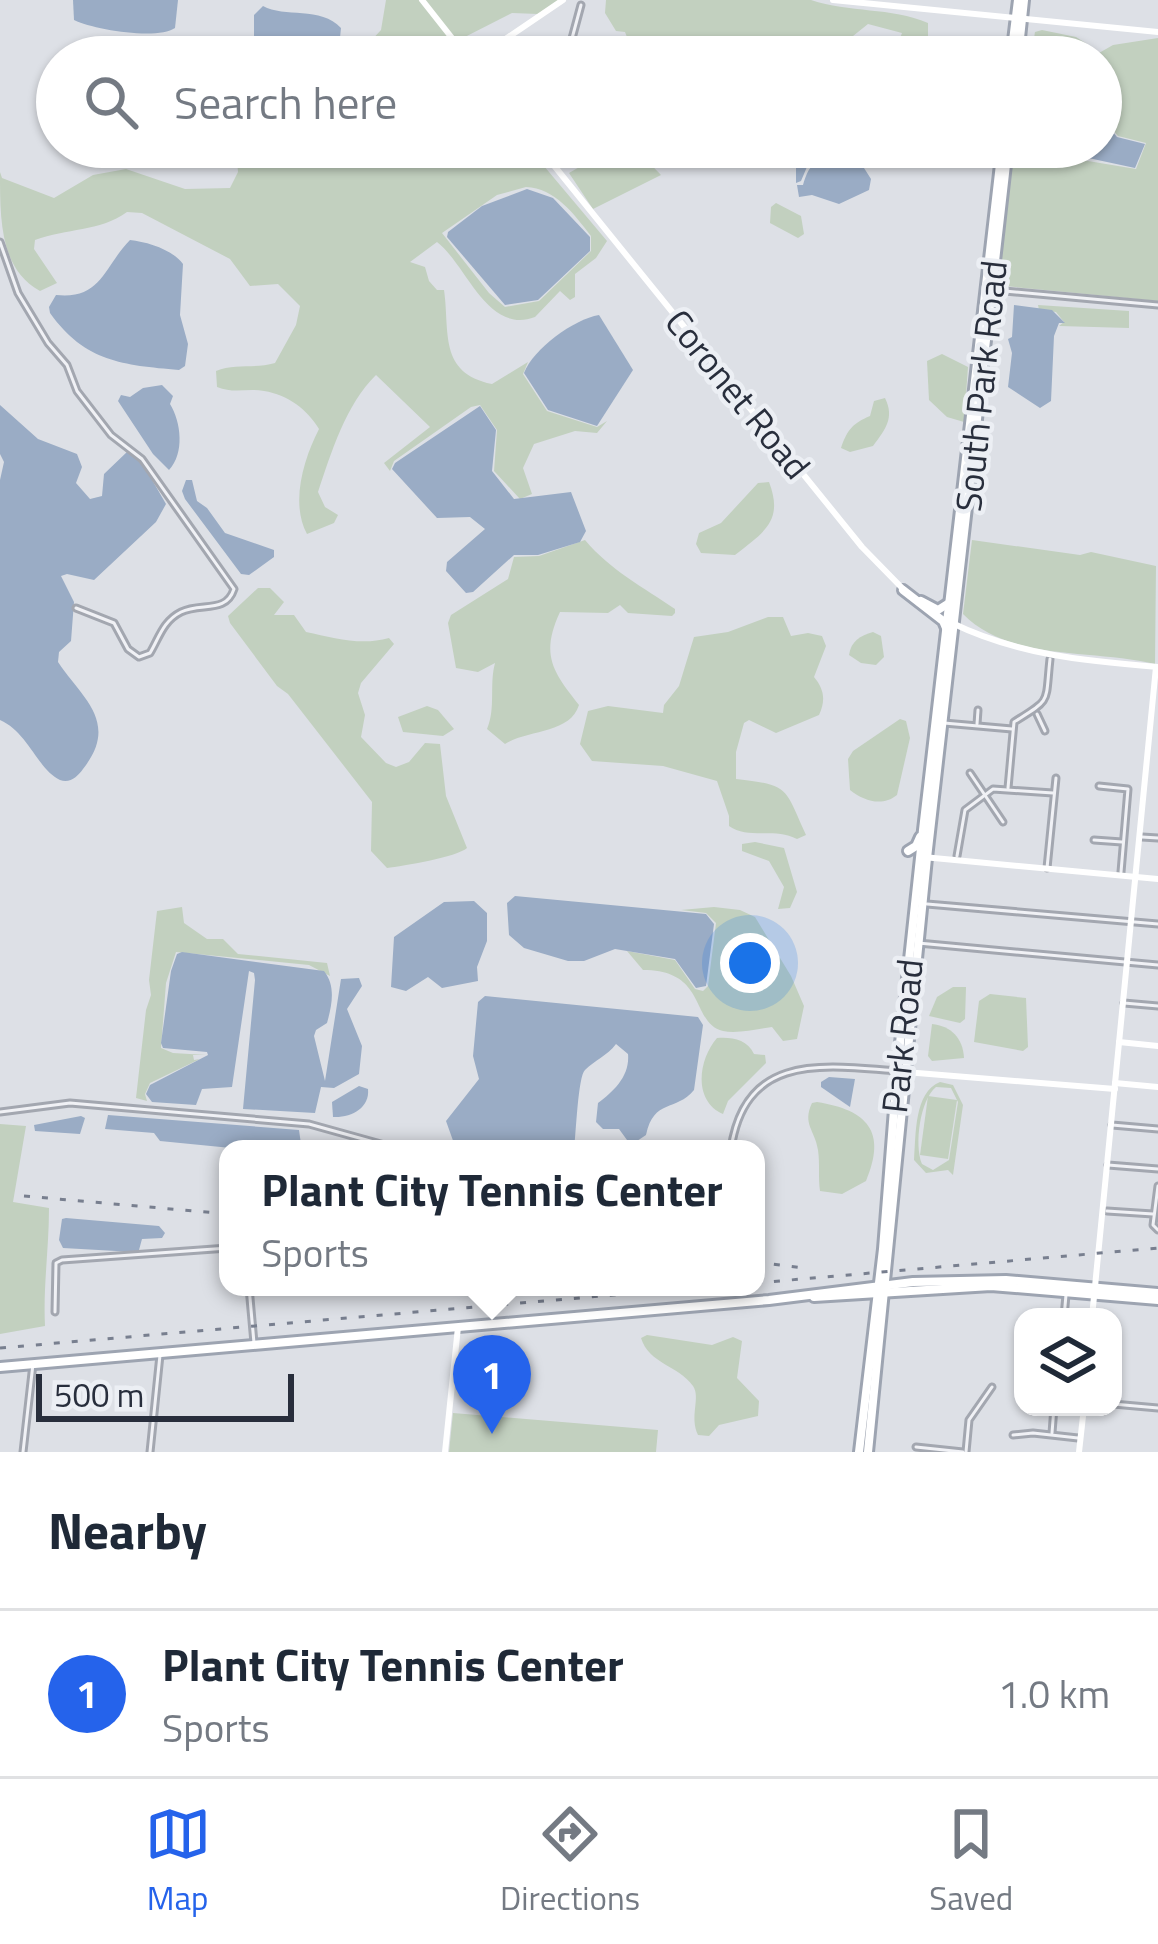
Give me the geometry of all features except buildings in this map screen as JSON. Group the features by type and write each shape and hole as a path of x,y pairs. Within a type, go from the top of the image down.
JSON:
{"main road":[{"path":"1017,36 1021,0"},
{"name":"South Park Road","path":"953,605 1003,168"},
{"name":"South Park Road","path":"949,625 989,289"},
{"path":"944,679 954,565"},
{"path":"902,589 935,610 953,605"},
{"path":"902,589 949,625"},
{"name":"Park Road","path":"868,1452 897,1071 922,903 951,647 949,625"},
{"name":"Park Road","path":"859,1452 900,1127 897,1071 939,723"},
{"path":"924,858 926,807"},
{"path":"908,850 916,846 923,830"},
{"path":"0,1367 945,1281 1006,1280 1158,1297"},
{"path":"882,1289 975,1286 1095,1291"}],"street":[{"path":"422,0 450,36"},
{"path":"510,36 563,0"},
{"path":"833,0 1158,32"},
{"path":"573,36 581,5"},
{"name":"Coronet Road","path":"556,168 862,547 902,589"},
{"path":"0,242 17,292 67,365 77,392 111,434 142,459 235,589 223,604 185,610 171,619 145,657 134,655 114,622 76,608"},
{"path":"989,289 1158,305"},
{"path":"953,605 960,622 988,640"},
{"path":"949,625 988,640"},
{"path":"951,647 962,634 1050,656 1157,664 1093,1308"},
{"path":"1008,788 1014,729 1019,717 1036,712 1046,702 1050,656"},
{"path":"977,726 978,710"},
{"path":"1036,712 1046,731"},
{"path":"939,723 1014,729"},
{"path":"970,773 1003,822"},
{"path":"1047,869 1056,778"},
{"path":"1099,786 1128,789 1120,876"},
{"path":"956,862 964,810 993,789 1053,794"},
{"path":"1138,837 1158,838"},
{"path":"1094,840 1124,842"},
{"path":"924,858 1158,880"},
{"path":"922,903 1158,924"},
{"path":"915,943 1158,965"},
{"path":"1123,1003 1158,1006"},
{"path":"1119,1042 1158,1046"},
{"path":"733,1140 742,1107 771,1078 825,1067 1158,1088"},
{"path":"0,1112 64,1103 309,1124 367,1140"},
{"path":"1112,1125 1158,1129"},
{"path":"1108,1165 1158,1169"},
{"path":"1157,1230 1153,1214 1158,1190"},
{"path":"1103,1210 1153,1214"},
{"path":"55,1312 56,1263 62,1260 219,1249"},
{"path":"1065,1308 1067,1292"},
{"path":"250,1296 254,1345"},
{"path":"445,1452 458,1327"},
{"path":"150,1452 160,1353"},
{"path":"23,1452 33,1364"},
{"path":"916,1447 965,1452 971,1414 992,1387"},
{"path":"1122,1405 1158,1408"},
{"path":"1052,1435 1053,1416"},
{"path":"1079,1452 1083,1416"},
{"path":"1013,1435 1080,1438"}],"green space":[{"path":"386,0 419,0 448,36 375,36 381,30"},
{"path":"424,0 560,0 538,14 512,13 467,36 453,36"},
{"path":"606,0 811,0 899,14 928,23 928,36 901,36 868,24 853,36 627,36 616,31 605,13"},
{"path":"1042,30 1071,36 1034,36"},
{"path":"1158,38 1158,301 994,285 1010,168 1136,169 1146,143 1122,137 1122,44"},
{"path":"238,168 546,168 607,241 596,258 575,274 575,297 570,300 560,291 535,317 518,320 491,307 437,242 410,262 425,267 429,281 437,290 444,290 450,348 463,370 492,384 528,362 523,374 547,411 597,427 607,421 597,433 575,431 534,444 523,468 532,494 520,499 494,471 497,430 480,405 394,461 390,471 384,463 430,427 376,375 348,414 318,492 325,507 338,515 334,523 307,534 299,495 319,429 303,409 281,396 217,387 216,371 275,363 296,325 300,306 278,284 250,286 230,259 142,213 127,212 105,223 35,240 34,249 57,283 40,291 17,270 5,241 0,172 2,178 54,198 93,175 126,169 185,189 230,188","holes":["526,187 546,192 591,236 591,251 539,301 505,307 442,233 497,195"]},
{"path":"578,168 654,168 661,175 593,209 569,173"},
{"path":"776,203 801,216 804,234 798,238 770,223 771,207"},
{"path":"1038,305 1129,311 1129,328 1059,326 1064,322 1056,312 1039,310"},
{"path":"942,354 968,367 964,422 947,417 929,400 927,361"},
{"path":"885,398 889,418 873,446 850,452 841,448 851,428 870,416 874,401"},
{"path":"769,482 774,507 762,532 735,555 701,553 696,544 699,533 721,523 758,483"},
{"path":"585,540 675,613 628,613 620,605 608,613 560,612 551,640 552,662 579,705 558,726 505,744 487,729 495,663 478,672 456,668 448,623 451,615 508,579 514,557 539,556"},
{"path":"972,540 1080,555 1091,552 1156,566 1155,664 1029,647 982,629 963,614"},
{"path":"258,588 270,588 284,602 274,615 294,615 306,632 358,641 389,638 394,644 361,683 358,693 365,715 361,737 396,767 409,762 425,743 440,744 446,796 467,848 442,858 387,868 371,851 372,802 230,623 228,616"},
{"path":"768,617 783,617 791,636 822,636 826,646 814,677 823,704 819,715 776,733 749,720 744,723 736,752 736,779 783,791 806,835 797,839 729,826 717,781 663,766 592,761 580,744 588,711 608,706 663,713 679,686 694,637 728,632"},
{"path":"873,632 881,636 884,657 876,665 849,655 857,640"},
{"path":"427,706 438,710 454,729 443,736 403,732 398,717"},
{"path":"900,719 906,721 910,738 897,795 879,802 861,797 850,790 848,759"},
{"path":"742,844 784,848 797,892 790,908 778,909 784,887 769,861 742,851"},
{"path":"182,907 184,923 207,939 223,939 238,954 327,963 330,976 309,965 176,952 166,983 161,1048 206,1055 193,1055 194,1060 200,1059 150,1083 147,1101 136,1098 157,911"},
{"path":"714,907 755,917 804,1006 797,1039 783,1041 772,1027 734,1032 713,1026 678,978 643,970 627,951 675,960 695,989 703,991 708,986 716,923 706,913 681,910"},
{"path":"953,987 966,987 965,1019 960,1023 929,1016 937,997"},
{"path":"990,994 1026,998 1028,1047 1023,1051 974,1042 979,1001"},
{"path":"932,1024 955,1034 964,1058 932,1061 928,1056"},
{"path":"717,1038 743,1042 754,1054 765,1055 766,1063 728,1101 723,1114 707,1100 702,1079 706,1057"},
{"path":"940,1082 953,1085 963,1105 953,1175 948,1170 926,1173 914,1160 918,1115 932,1087","holes":["936,1087 951,1088 958,1102 949,1160 933,1170 922,1164 920,1156 922,1112"]},
{"path":"928,1096 957,1100 948,1159 920,1155"},
{"path":"812,1103 849,1111 868,1126 873,1137 866,1181 842,1194 820,1191 818,1150 808,1116"},
{"path":"0,1124 26,1126 13,1202 49,1208 45,1326 0,1334"},
{"path":"733,1337 742,1341 737,1378 759,1401 758,1416 719,1425 709,1436 698,1435 693,1386 650,1354 641,1338 712,1345"},
{"path":"453,1413 658,1430 656,1452 449,1452"}],"water":[{"path":"73,0 178,0 175,28 141,33 96,27 74,20"},
{"path":"263,6 323,17 341,28 340,36 254,36 254,15"},
{"path":"1122,138 1145,144 1135,168 1122,165"},
{"path":"796,168 806,168 801,181 796,183"},
{"path":"811,168 864,168 871,179 869,190 839,204 812,195 799,197 797,185 803,185"},
{"path":"527,189 553,198 590,237 590,251 538,300 505,305 447,237 482,206"},
{"path":"130,240 160,248 183,264 180,315 188,344 185,366 179,370 140,366 91,351 50,313 56,295 93,287"},
{"path":"1014,305 1052,310 1065,323 1059,323 1054,336 1051,401 1040,408 1008,387"},
{"path":"599,315 633,370 597,426 548,410 524,373 556,336"},
{"path":"162,385 173,396 170,404 180,437 169,470 118,401 121,395 130,397 143,388"},
{"path":"0,405 38,439 77,454 82,467 76,483 90,499 102,496 104,474 128,451 144,466 166,504 156,522 94,580 61,576 74,602 71,641 59,652 58,662 98,724 94,752 79,774 67,781 52,775 18,733 0,720 0,480 4,462"},
{"path":"480,406 496,430 492,471 514,499 571,492 586,531 580,542 538,555 514,555 466,593 446,571 447,562 485,529 470,517 437,518 392,469"},
{"path":"186,480 192,480 197,501 225,533 274,550 274,557 249,575 241,574 185,499"},
{"path":"515,896 706,914 714,924 706,986 696,988 675,959 615,949 584,961 568,961 524,948 509,935 507,903"},
{"path":"474,901 487,913 487,941 477,967 478,981 442,988 428,977 406,991 391,987 394,937 444,902"},
{"path":"182,952 324,971 332,989 331,1003 327,1023 314,1036 325,1081 341,979 359,978 362,986 347,1009 362,1046 359,1074 334,1088 321,1087 315,1113 243,1109 255,980 249,971 232,1087 202,1089 196,1105 152,1102 146,1094 150,1085 208,1055 163,1048 161,1043 171,971"},
{"path":"485,996 698,1017 703,1025 694,1090 654,1115 646,1135 638,1140 627,1140 619,1129 603,1129 596,1122 598,1103 620,1082 628,1062 628,1054 616,1044 585,1070 575,1140 453,1140 446,1121 479,1079 473,1056 478,1002"},
{"path":"829,1077 855,1079 850,1107 821,1087"},
{"path":"359,1086 368,1089 363,1106 353,1114 333,1117 332,1102"},
{"path":"108,1115 299,1130 300,1140 219,1140 219,1147 160,1141 154,1133 105,1129"},
{"path":"85,1118 80,1134 35,1131 34,1125"},
{"path":"66,1218 159,1226 165,1233 162,1238 142,1239 134,1252 63,1248 59,1240"}],"railway":[{"path":"24,1196 219,1213"},
{"path":"765,1282 1158,1248"},
{"path":"765,1263 804,1268"},
{"path":"0,1348 602,1296"}],"place":[{"name":"Plant City Tennis Center","path":"492,1434"}]}
